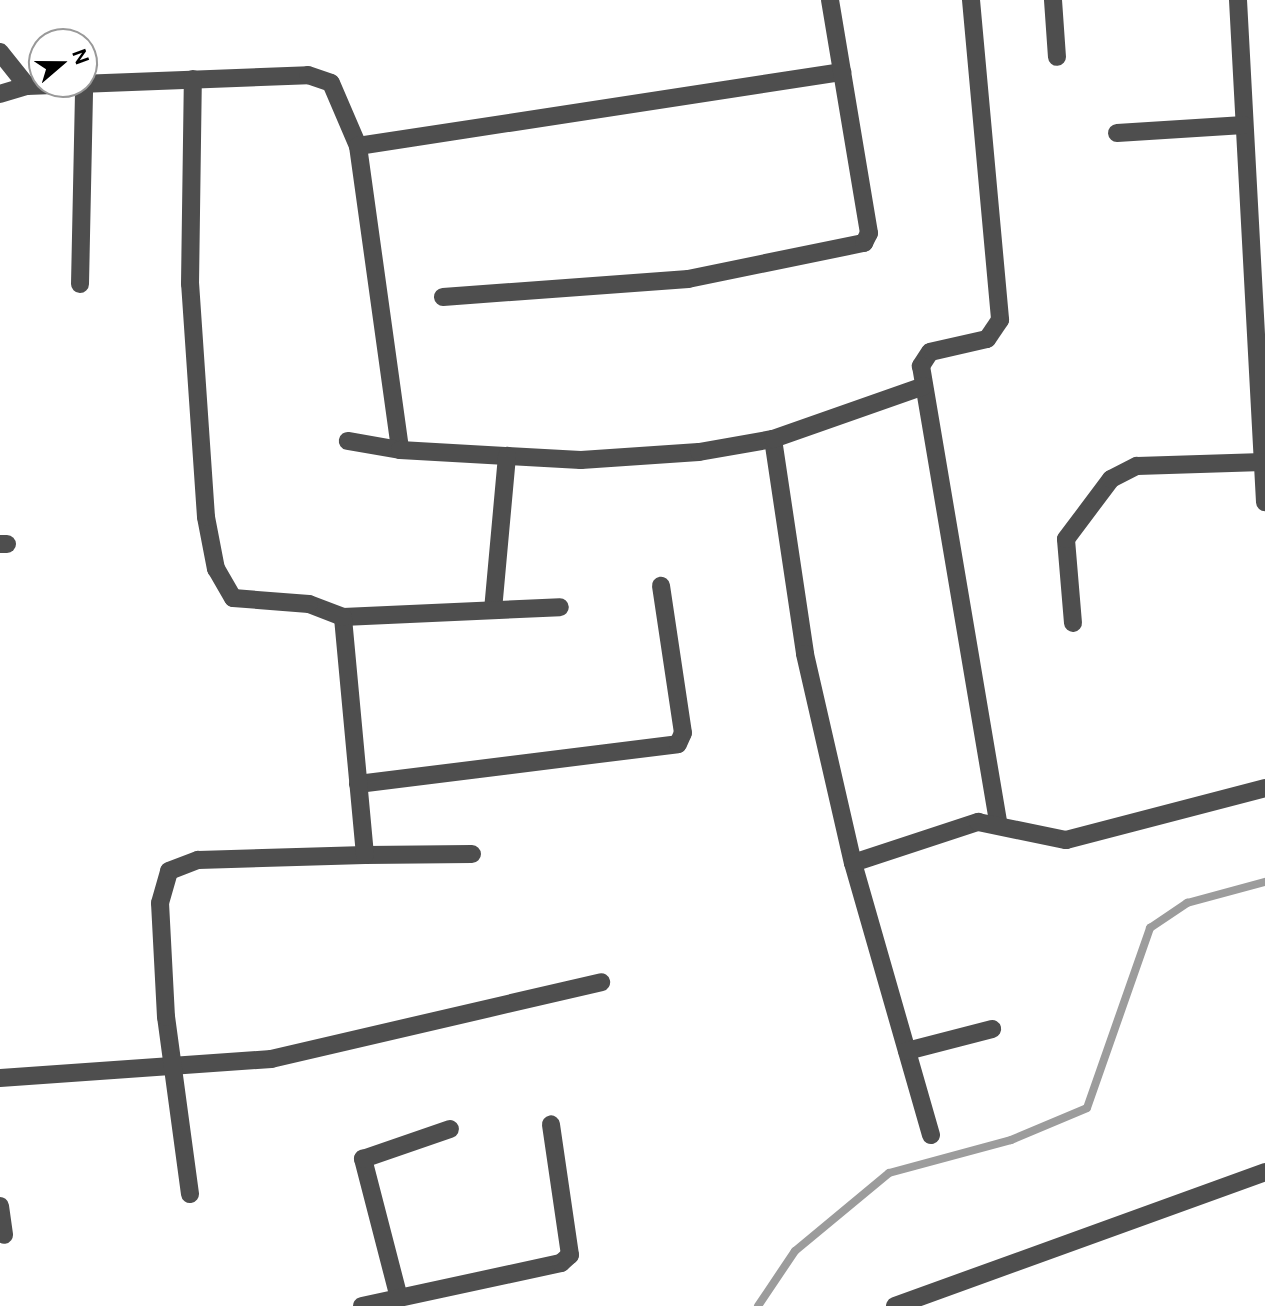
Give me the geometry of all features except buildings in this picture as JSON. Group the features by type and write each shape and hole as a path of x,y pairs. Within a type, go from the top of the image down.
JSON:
{"street":[{"path":"443,297 688,279 855,249 869,233 830,0"},
{"path":"971,0 1000,320 987,340 923,356 924,386 999,825"},
{"path":"1052,0 1056,57"},
{"path":"1238,0 1244,125 1257,219 1265,502"},
{"path":"0,52 27,86 0,94"},
{"path":"358,146 842,72"},
{"path":"98,86 308,75 331,83 358,146 400,450"},
{"path":"193,79 190,284 206,517 216,569 233,598 309,604 343,617 561,607"},
{"path":"80,284 84,98"},
{"path":"1117,133 1244,125"},
{"path":"348,441 400,450 639,459 773,439 924,386"},
{"path":"773,439 805,654 853,863 931,1135"},
{"path":"493,610 507,456"},
{"path":"1073,623 1066,539 1116,474 1137,466 1263,462"},
{"path":"358,784 678,744 683,733 662,586"},
{"path":"343,617 365,855"},
{"path":"853,863 963,825 999,825 1066,840 1265,788"},
{"path":"190,1194 172,1066 160,904 169,871 198,860 472,854"},
{"path":"0,1078 271,1059 601,982"},
{"path":"907,1051 992,1029"},
{"path":"362,1306 561,1263 570,1255 551,1124"},
{"path":"399,1298 363,1159 450,1129"},
{"path":"895,1306 1265,1172"},
{"path":"0,1206 4,1235"}],"waterway":[{"path":"758,1306 795,1251 889,1173 1011,1140 1087,1108 1150,928 1187,903 1265,882"}]}
